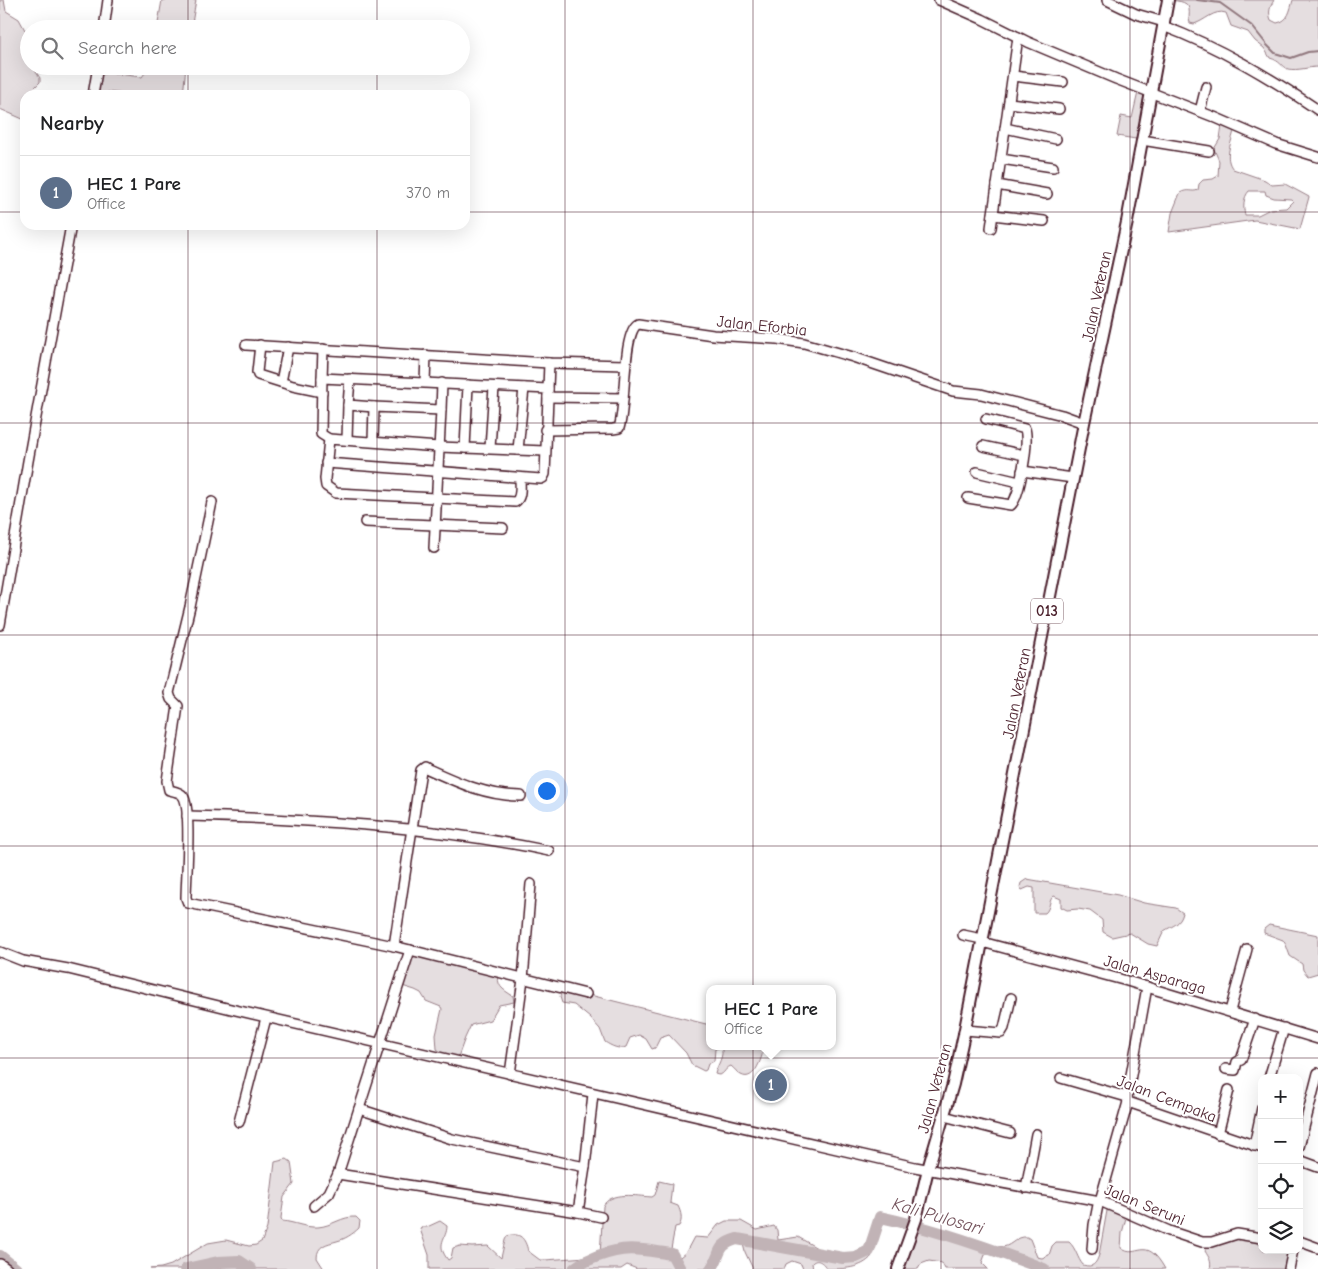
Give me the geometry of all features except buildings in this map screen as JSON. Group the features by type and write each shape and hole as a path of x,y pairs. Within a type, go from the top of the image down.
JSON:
{"main road":[{"name":"Jalan Veteran","path":"898,1269 914,1224 928,1168 953,1084 965,1030 1073,478 1142,140 1168,0"}],"street":[{"path":"105,20 108,0"},
{"path":"939,0 1018,37 1151,93 1200,111 1276,144 1318,157"},
{"path":"1107,0 1226,53 1283,86 1318,110"},
{"path":"991,228 1018,37"},
{"path":"94,90 96,75"},
{"path":"1013,76 1063,82"},
{"path":"1200,111 1206,87"},
{"path":"1009,103 1059,109"},
{"path":"1005,128 1056,139"},
{"path":"1142,140 1209,151"},
{"path":"1001,158 1053,167"},
{"path":"997,185 1047,194"},
{"path":"993,215 1044,221"},
{"path":"0,625 70,230"},
{"name":"Jalan Eforbia","path":"545,430 617,429 620,425 625,365 632,329 638,324 713,335 777,339 804,343 853,357 953,391 982,394 1062,415 1084,423"},
{"path":"246,344 549,363 625,365"},
{"path":"260,345 256,372 258,375 322,392"},
{"path":"282,382 288,347"},
{"path":"323,350 321,434 329,439 439,447 545,451"},
{"path":"425,382 426,355"},
{"path":"326,464 543,478 549,363"},
{"path":"322,378 524,388 548,393 623,398"},
{"path":"347,440 350,378"},
{"path":"434,548 442,383"},
{"path":"465,448 468,385"},
{"path":"490,448 494,387"},
{"path":"518,450 524,388"},
{"path":"348,405 441,410"},
{"path":"373,442 374,407"},
{"path":"968,498 1009,506 1015,501 1022,471 1025,429 986,419"},
{"path":"329,439 326,486 336,493 515,502 519,496 520,478"},
{"path":"983,446 1024,455"},
{"path":"1022,471 1073,478"},
{"path":"977,472 1019,482"},
{"path":"212,502 170,694 171,699 178,706 167,786 169,790 183,796 187,816 186,898 188,903 394,946 586,994"},
{"path":"365,522 502,528"},
{"path":"394,946 422,768 470,788 506,796 521,796"},
{"path":"187,816 365,825 494,839 549,851"},
{"path":"510,1074 524,978 531,884"},
{"name":"Jalan Asparaga","path":"962,935 1230,1011 1318,1039"},
{"path":"1230,1011 1247,948"},
{"path":"314,1206 329,1193 338,1174 410,950"},
{"name":"Jalan Seruni","path":"0,952 23,961 68,969 266,1018 593,1094 928,1168 1100,1201 1169,1231 1202,1242 1212,1242 1237,1234 1258,1237"},
{"path":"1092,1249 1094,1226 1100,1201 1128,1100 1147,987"},
{"path":"965,1030 1001,1033 1004,1028 1010,998"},
{"path":"239,1122 266,1018"},
{"path":"1226,1069 1234,1070 1237,1062 1240,1060 1255,1019"},
{"path":"1270,1074 1284,1028"},
{"path":"1303,1131 1318,1073"},
{"name":"Jalan Cempaka","path":"1061,1078 1258,1147"},
{"path":"1218,1134 1229,1090"},
{"path":"578,1212 593,1094"},
{"path":"359,1109 452,1139 585,1167"},
{"path":"944,1116 1010,1133"},
{"path":"1026,1188 1036,1134"},
{"path":"1303,1161 1318,1167"},
{"path":"338,1174 601,1217"},
{"path":"1303,1242 1318,1248"},
{"path":"1289,1269 1292,1254"},
{"path":"0,1264 7,1269"}],"shaded area":[{"path":"0,0 4,0 6,11 20,21 20,75 38,75 40,82 32,90 20,90 20,118 0,109"},
{"path":"162,0 196,0 193,20 159,20"},
{"path":"1167,0 1274,0 1270,14 1271,20 1277,23 1287,17 1293,0 1318,0 1318,67 1296,70 1288,69 1270,58 1264,48 1248,32 1231,26 1226,13 1214,14 1194,24 1190,23 1189,9 1186,4"},
{"path":"125,75 142,77 143,75 185,75 184,90 94,90 96,76"},
{"path":"1139,88 1145,91 1142,107 1148,108 1142,140 1117,136 1121,116 1132,118"},
{"path":"1222,125 1234,130 1228,155 1233,169 1265,180 1272,185 1285,184 1309,197 1300,229 1255,220 1169,232 1172,213 1180,193 1198,190 1199,184 1203,180 1213,179 1218,176 1219,161 1214,149 1220,139","holes":["1249,191 1265,191 1266,195 1274,198 1291,199 1293,201 1286,208 1270,209 1258,215 1245,215 1244,203"]},
{"path":"1027,879 1118,895 1144,903 1176,908 1183,913 1178,922 1164,931 1157,946 1148,944 1130,933 1112,937 1103,932 1102,920 1090,911 1067,910 1061,907 1061,899 1054,896 1045,913 1034,913 1034,888 1029,887 1022,890 1020,887 1021,883"},
{"path":"1269,925 1318,935 1318,973 1308,976 1303,970 1302,964 1290,956 1283,940 1264,933 1264,929"},
{"path":"410,950 499,972 499,984 513,996 514,1002 499,1005 490,1020 471,1025 458,1057 446,1056 437,1049 436,1035 441,1007 426,1001 421,993 399,985"},
{"path":"562,988 706,1024 706,1050 715,1050 714,1061 708,1064 704,1071 692,1065 686,1053 669,1035 660,1038 655,1048 652,1049 646,1039 639,1035 630,1038 626,1047 618,1048 612,1046 605,1042 600,1029 590,1018 574,1005 562,1003 560,997"},
{"path":"722,1050 763,1050 754,1072 746,1076 738,1073 731,1066 720,1075 715,1074"},
{"path":"287,1159 291,1162 294,1184 284,1197 282,1221 314,1227 351,1217 356,1217 360,1221 359,1228 352,1234 323,1246 319,1250 317,1258 324,1269 150,1269 171,1265 208,1243 226,1240 249,1246 256,1245 262,1241 267,1228 275,1162"},
{"path":"659,1181 672,1184 670,1203 678,1206 681,1216 679,1226 675,1227 671,1249 668,1253 680,1257 686,1252 694,1237 708,1238 718,1225 726,1221 741,1221 757,1230 774,1226 777,1230 778,1240 798,1237 824,1252 848,1256 868,1250 872,1256 863,1264 845,1268 827,1269 823,1263 814,1261 812,1263 813,1269 803,1269 801,1264 792,1261 786,1264 784,1269 753,1269 742,1240 735,1240 729,1241 722,1248 715,1269 637,1269 627,1265 621,1269 429,1269 429,1255 420,1229 440,1221 447,1226 442,1249 448,1260 451,1258 453,1248 460,1246 488,1246 501,1258 505,1240 507,1236 512,1235 521,1237 528,1251 540,1260 600,1256 603,1206 607,1201 618,1196 652,1197 655,1195"},
{"path":"1108,1205 1127,1214 1122,1233 1121,1248 1132,1252 1147,1250 1152,1252 1165,1269 1030,1269 1025,1262 997,1251 985,1255 982,1263 988,1269 945,1269 942,1263 929,1261 921,1264 918,1269 898,1269 914,1225 968,1242 1003,1247 1020,1238 1027,1237 1030,1239 1037,1257 1042,1258 1049,1255 1052,1246 1056,1242 1069,1242 1083,1265 1092,1266 1099,1255"},
{"path":"1231,1236 1258,1238 1258,1254 1290,1254 1286,1269 1210,1269 1209,1258 1205,1251 1208,1245"}],"waterway":[{"path":"1197,0 1220,3 1252,26 1275,53 1291,58 1308,52 1318,51"},
{"name":"Kali Pulosari","path":"711,1269 722,1247 730,1241 737,1239 843,1258 856,1257 869,1251 880,1217 922,1227 1044,1269"},
{"name":"Kali Pulosari","path":"574,1269 598,1256 627,1249 672,1254 680,1269"},
{"name":"Kali Pulosari","path":"0,1256 16,1269"},
{"name":"Kali Pulosari","path":"186,1269 218,1262 239,1261 251,1269"}],"place":[{"name":"HEC 1 Pare","path":"771,1085"}]}
